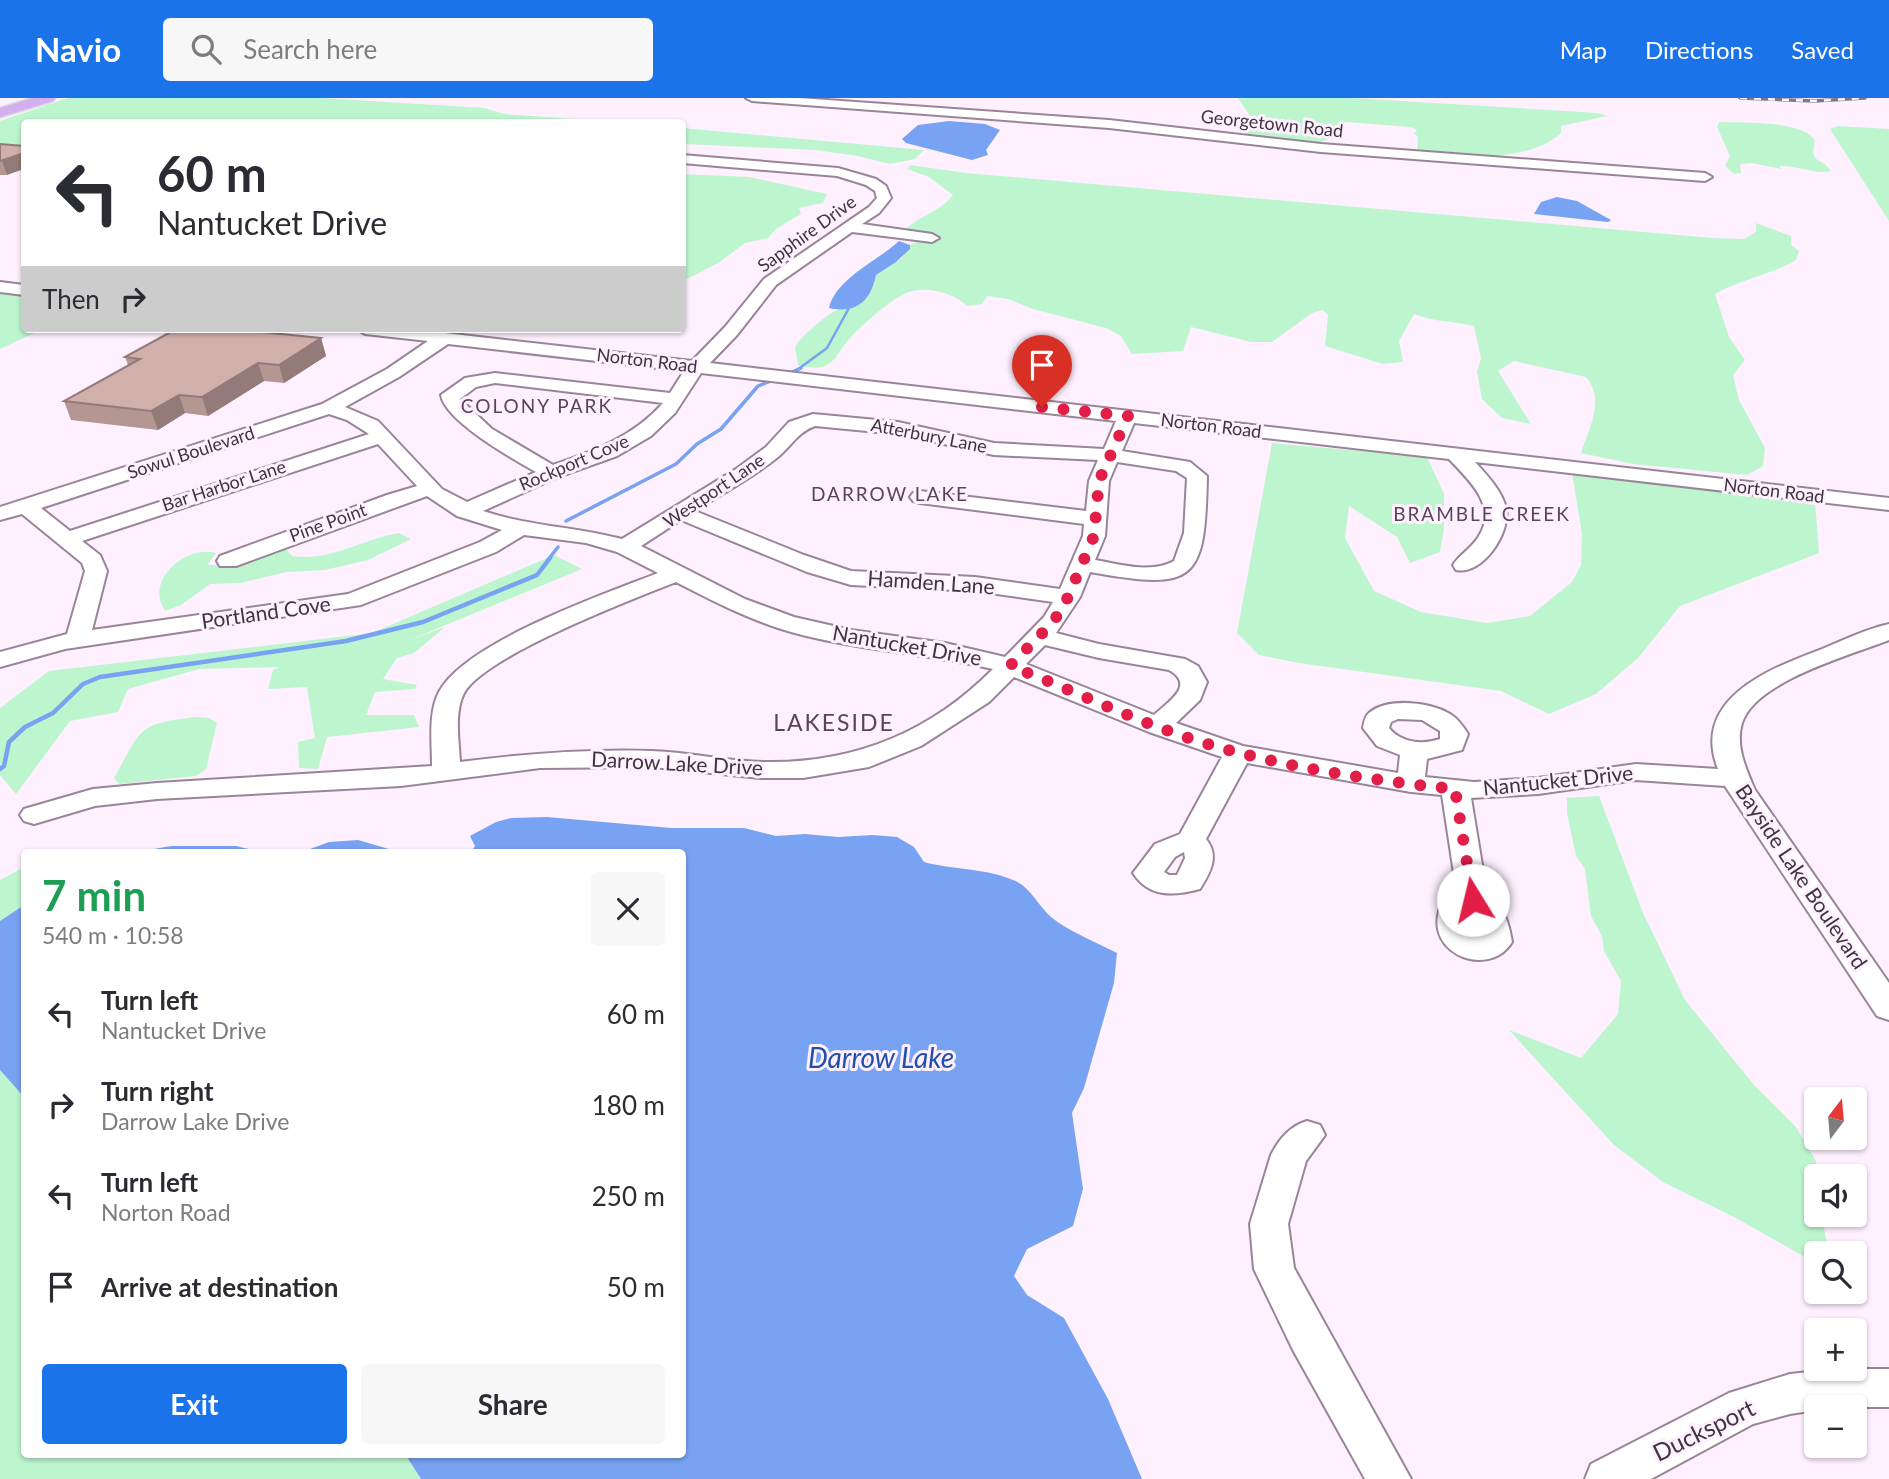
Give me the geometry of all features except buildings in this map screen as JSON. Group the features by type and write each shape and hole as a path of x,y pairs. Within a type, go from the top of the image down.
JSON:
{"main road":[{"path":"0,113 48,98"}],"street":[{"name":"Georgetown Road","path":"752,98 1102,123 1321,148 1705,177"},
{"name":"Sapphire Drive","path":"686,159 838,172 872,181 884,194 882,201 849,227 770,282 731,331 696,367"},
{"path":"849,227 932,238"},
{"path":"0,287 21,290"},
{"name":"Norton Road","path":"399,333 1889,504"},
{"name":"Sowul Boulevard","path":"376,380 375,374 379,368 425,336"},
{"name":"Sowul Boulevard","path":"0,514 329,408 393,373 445,338"},
{"name":"Rockport Cove","path":"465,511 629,442 668,409 696,367"},
{"path":"551,473 485,433 451,401 450,395 471,382 495,378 675,399"},
{"name":"Nantucket Drive","path":"329,408 364,421 382,436 429,489 465,511 520,527 587,537 625,547 737,604 787,622 851,636 945,650 1010,666 1158,726 1238,753 1412,784 1455,789 1524,787 1636,772 1735,778"},
{"name":"Darrow Lake Drive","path":"34,815 93,798 157,790 401,778 540,760 615,758 760,770 803,770 859,761 934,729 979,696 1054,621 1068,597 1094,536 1099,481 1128,416"},
{"name":"Westport Lane","path":"625,547 761,461 796,426 813,420 835,420"},
{"name":"Atterbury Lane","path":"835,420 921,432 994,449 1109,456 1174,464 1189,469 1198,480 1195,533 1184,565 1174,571 1147,573 1082,564"},
{"name":"Bar Harbor Lane","path":"67,539 382,436"},
{"path":"1455,454 1491,494 1497,512 1491,539 1464,565"},
{"name":"Pine Point","path":"228,561 429,489"},
{"path":"920,497 1097,519"},
{"path":"26,506 88,555 96,571 78,639"},
{"name":"Hamden Lane","path":"681,513 715,523 792,558 836,574 883,583 962,583 1068,597"},
{"name":"Portland Cove","path":"0,660 78,639 353,600 488,547 520,527"},
{"path":"446,771 445,722 453,690 472,668 514,643 677,573"},
{"name":"Bayside Lake Boulevard","path":"1889,631 1777,675 1747,694 1734,710 1726,733 1730,765 1735,778 1889,1008"},
{"path":"1040,636 1099,651 1176,664 1189,671 1194,682 1191,695 1158,726"},
{"path":"1412,784 1414,750"},
{"path":"1191,841 1238,753"},
{"path":"1455,789 1473,900"},
{"path":"1307,1135 1289,1156 1269,1224 1274,1269 1308,1337 1389,1479"},
{"name":"Ducksport","path":"1607,1479 1744,1407 1790,1394 1838,1388 1889,1388"}],"green space":[{"path":"68,98 322,98 484,108 505,114 572,119 21,119 21,157 0,155 0,121"},
{"path":"1238,98 1352,98 1598,113 1607,116 1561,126 1561,133 1547,143 1531,149 1512,154 1472,157 1417,152 1418,137 1414,133 1417,130 1411,127 1346,122 1339,133 1314,143 1266,140 1239,133 1250,116"},
{"path":"1719,122 1771,124 1798,129 1809,134 1815,141 1815,157 1831,171 1819,172 1780,166 1781,169 1752,163 1740,164 1741,173 1734,174 1725,166 1730,156 1717,127"},
{"path":"1838,126 1889,129 1889,221 1830,129"},
{"path":"686,128 924,150 915,159 890,164 815,150 686,144"},
{"path":"910,165 966,173 1712,238 1744,239 1756,232 1756,223 1791,236 1791,245 1799,251 1796,260 1715,294 1729,337 1745,360 1733,375 1739,400 1765,448 1763,466 1747,475 1633,464 1581,453 1595,405 1595,395 1586,377 1514,361 1498,371 1531,424 1502,418 1482,399 1477,372 1481,358 1474,326 1414,314 1399,341 1403,362 1383,364 1325,346 1328,315 1323,310 1312,313 1272,342 1251,342 1191,327 1183,351 1132,354 1121,336 1106,328 1033,309 1008,299 987,296 982,304 967,306 947,294 922,290 899,296 884,307 847,341 830,363 818,368 798,365 795,347 808,332 835,311 859,305 870,293 876,275 902,258 910,245 933,235 905,230 942,206 953,195 929,177 907,169"},
{"path":"686,174 749,177 827,194 823,203 799,208 801,214 777,228 768,238 745,243 720,262 686,279"},
{"path":"0,290 21,293 21,333 34,333 0,349"},
{"path":"1272,443 1427,457 1444,494 1444,529 1440,552 1410,563 1397,537 1349,506 1345,538 1374,591 1421,612 1487,623 1530,616 1572,582 1581,565 1582,534 1572,473 1815,501 1819,553 1680,606 1638,658 1596,694 1549,714 1501,691 1259,655 1237,633"},
{"path":"399,533 411,539 368,560 325,570 286,572 241,583 210,584 181,605 165,611 160,600 164,577 171,568 192,554 216,553 207,565 232,565 285,548 292,556 319,556"},
{"path":"554,555 582,569 407,641 445,627 414,653 397,658 383,679 417,685 415,689 375,692 366,715 414,715 419,727 327,737 318,769 299,768 298,742 315,738 307,687 268,689 273,670 280,667 199,669 128,689 118,712 70,721 16,794 0,775 0,708 49,671 372,633"},
{"path":"195,717 209,718 217,723 206,769 196,776 119,784 114,778 136,739 143,732 161,723"},
{"path":"1599,796 1643,913 1685,1000 1754,1085 1796,1127 1804,1141 1804,1150 1810,1150 1816,1161 1816,1164 1804,1164 1804,1227 1824,1227 1827,1241 1804,1241 1804,1257 1736,1218 1663,1182 1614,1145 1509,1030 1581,1058 1618,1014 1621,981 1604,951 1602,936 1591,916 1585,869 1576,856 1567,813 1567,798"},
{"path":"21,869 21,907 0,921 0,880"},
{"path":"0,1070 21,1094 21,1458 408,1458 421,1479 0,1479"}],"water":[{"path":"949,121 985,124 1000,130 986,150 988,155 972,160 906,143 902,139 918,125"},
{"path":"1557,197 1577,201 1611,220 1608,222 1534,214 1541,202"},
{"path":"899,241 910,245 910,249 876,275 870,292 861,303 847,309 829,308 833,297 849,279"},
{"name":"Darrow Lake","path":"547,817 671,828 744,828 776,836 805,834 897,837 914,847 924,862 991,873 1019,883 1030,892 1046,913 1058,922 1117,953 1114,983 1084,1088 1072,1113 1083,1189 1073,1226 1027,1249 1014,1276 1027,1295 1064,1318 1108,1399 1142,1479 421,1479 408,1458 686,1458 686,849 473,849 475,846 470,836 496,822 511,818"},
{"path":"358,840 389,849 310,849 329,842"},
{"path":"171,846 236,846 248,849 154,849"},
{"path":"21,907 21,1094 0,1070 0,921"}],"waterway":[{"path":"798,370 827,348 849,308"},
{"path":"790,373 798,370"},
{"path":"566,521 676,464 697,444 721,429 758,386 773,380"},
{"path":"548,560 558,547"},
{"path":"0,769 4,766 9,742 25,727 53,713 83,684 100,677 346,641 423,622 537,575 550,558"}],"railway":[{"path":"1740,98 1814,101 1865,98"}],"district":[{"name":"COLONY PARK","path":"537,406"},
{"name":"DARROW LAKE","path":"890,494"},
{"name":"BRAMBLE CREEK","path":"1482,514"},
{"name":"LAKESIDE","path":"834,723"}],"route":[{"path":"1042,407 1128,416 1099,481 1094,536 1068,597 1054,621 1010,666 1158,726 1238,753 1412,784 1455,789 1473,900"}]}
